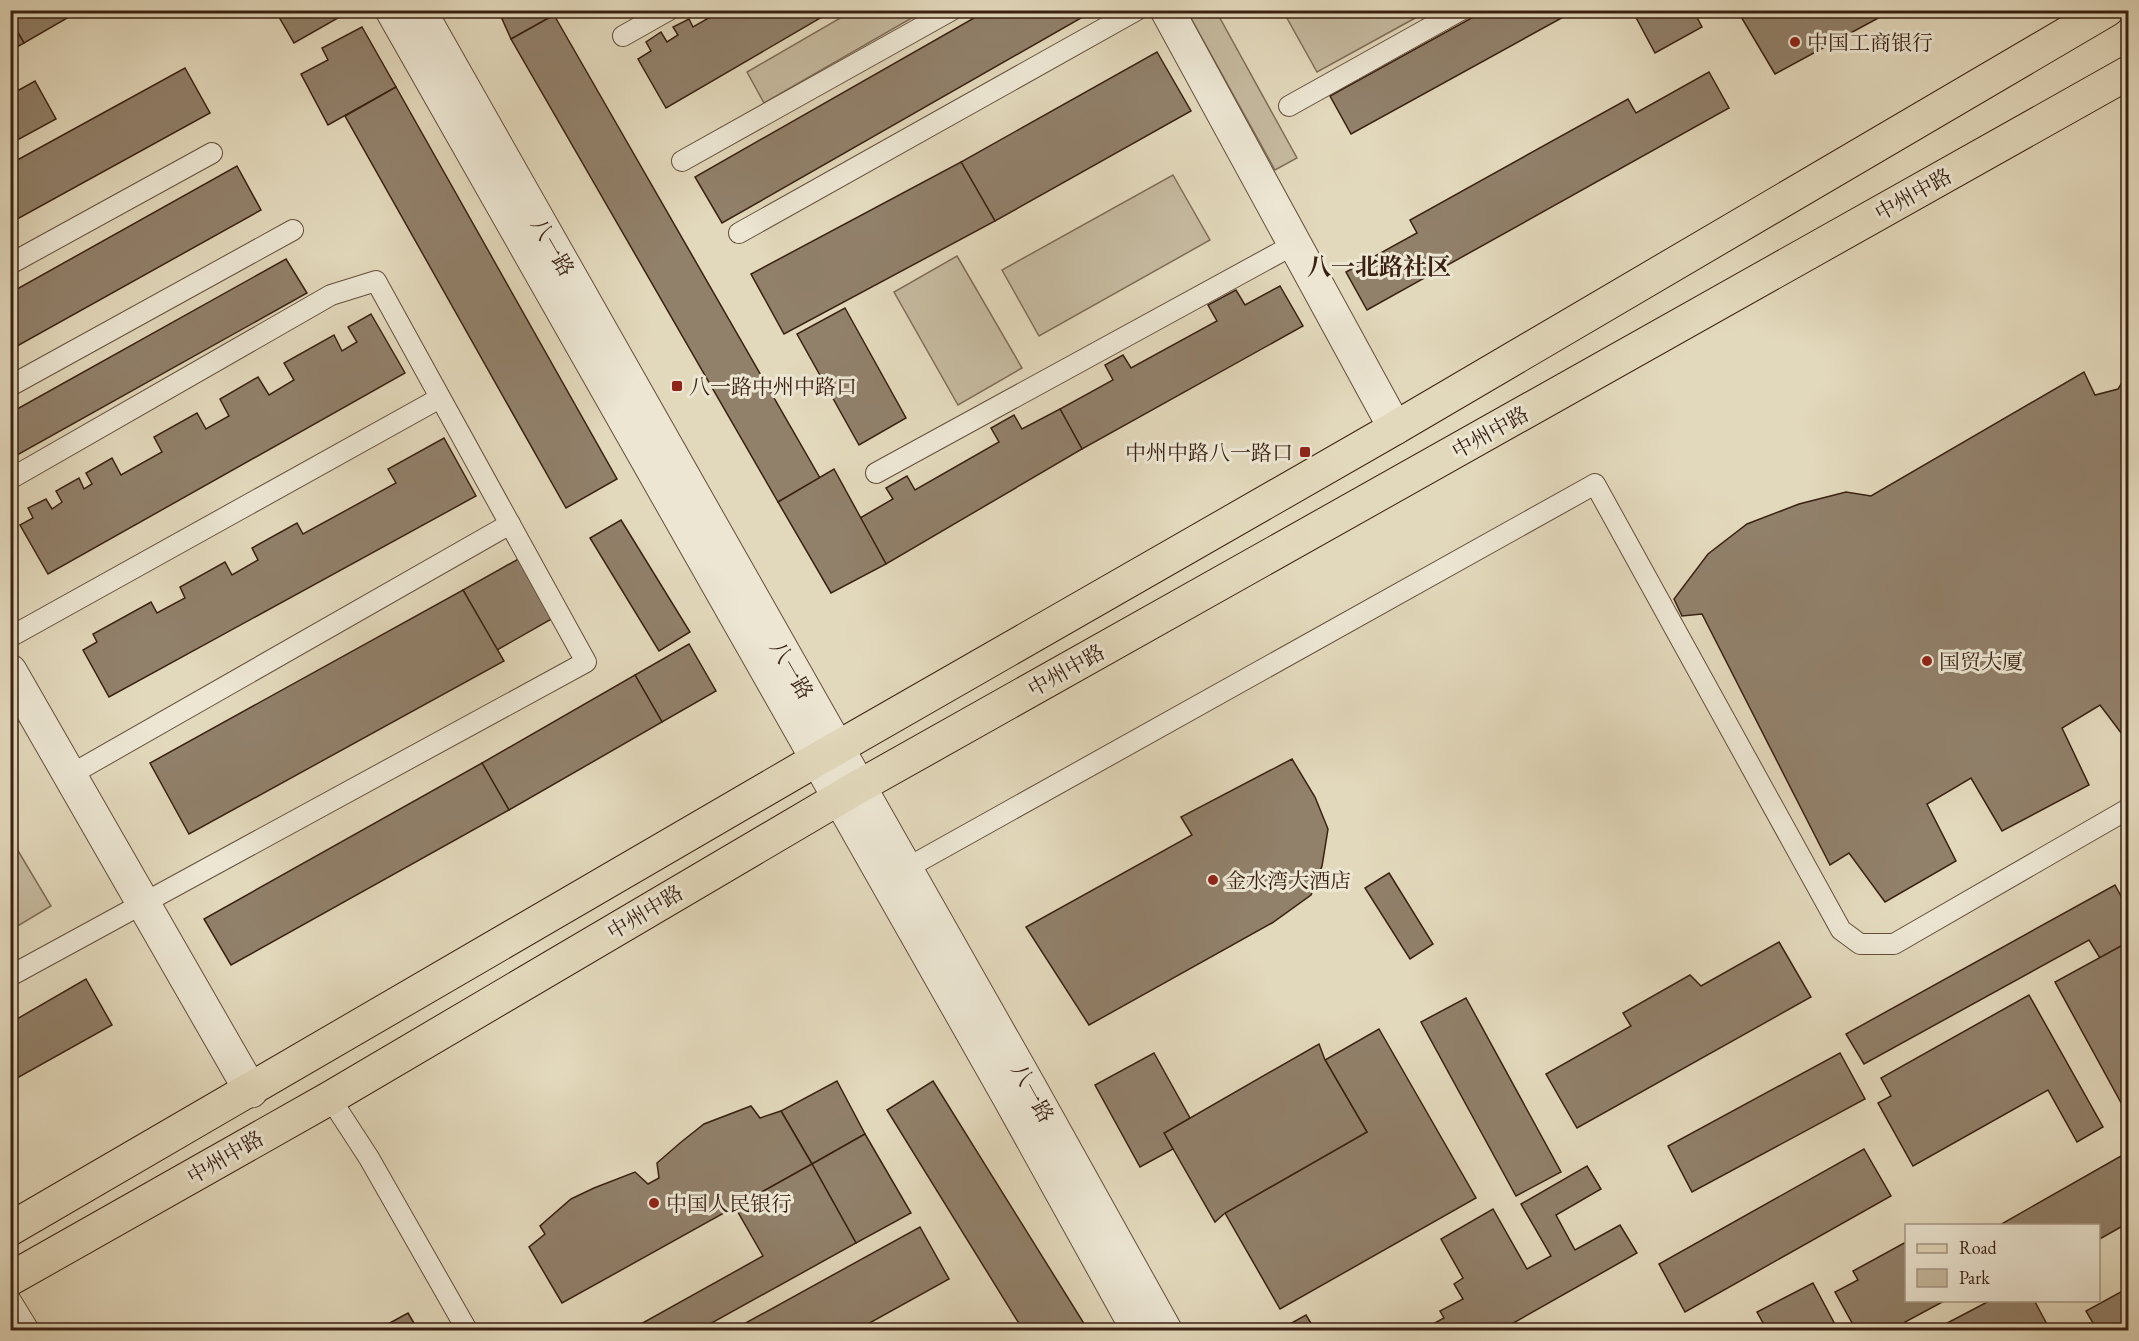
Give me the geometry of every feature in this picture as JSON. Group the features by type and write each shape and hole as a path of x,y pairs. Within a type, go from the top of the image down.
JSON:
{"main road":[{"name":"中州中路","path":"10,1229 251,1091 826,754 1395,428 2107,10"},
{"name":"中州中路","path":"10,1279 330,1098 848,793 2128,73"}],"street":[{"name":"八一路","path":"392,10 826,754"},
{"name":"八一路","path":"419,10 848,793 1165,1330"},
{"path":"1167,10 1395,428"},
{"path":"10,671 251,1091"},
{"name":"八一路","path":"896,875 1138,1330"}],"lane":[{"path":"623,36 669,10"},
{"path":"682,161 952,10"},
{"path":"739,233 1137,10"},
{"path":"1289,106 1461,10"},
{"path":"10,264 212,153"},
{"path":"10,386 292,230"},
{"path":"876,473 1295,244"},
{"path":"10,479 331,295 376,281 586,662 10,976"},
{"path":"10,637 440,398"},
{"path":"896,875 1594,484 1841,930 1860,944 1894,944 2128,809"},
{"path":"70,775 510,524"},
{"path":"330,1098 369,1158 467,1330"},
{"path":"10,1299 29,1330"}],"green space":[{"path":"854,10 924,11 764,103 747,72"},
{"path":"1187,11 1216,11 1297,158 1275,170"},
{"path":"1283,11 1428,11 1317,72"},
{"path":"1173,175 1210,240 1039,336 1002,270"},
{"path":"957,256 1022,368 958,405 894,292"},
{"path":"11,839 51,906 10,930"}],"building":[{"path":"10,10 81,10 24,43 10,19"},
{"path":"275,10 343,10 345,14 294,43"},
{"path":"498,10 567,10 567,12 554,15 511,39"},
{"path":"711,10 834,10 666,108 638,59 651,51 646,42 661,32 667,42 678,35 673,27 689,19 693,27 714,15"},
{"path":"988,10 1095,10 722,223 695,177"},
{"path":"1486,10 1576,10 1351,134 1330,96"},
{"path":"1632,10 1693,10 1702,27 1655,53"},
{"name":"中国工商银行","path":"1737,10 1893,10 1775,74"},
{"path":"554,15 820,478 778,502 511,39"},
{"path":"10,19 24,43 10,51"},
{"path":"362,27 396,87 328,125 301,74 328,60 322,48"},
{"path":"1157,52 1191,111 995,221 961,162"},
{"path":"185,68 210,113 10,223 10,164"},
{"path":"1709,72 1729,108 1367,310 1346,272 1417,233 1410,220 1628,99 1636,113"},
{"path":"35,81 56,119 10,144 10,95"},
{"path":"396,87 617,479 566,508 345,116"},
{"path":"961,162 995,221 784,334 751,274"},
{"path":"237,166 261,210 10,350 10,293"},
{"path":"286,259 307,293 10,459 10,413"},
{"path":"1280,286 1303,326 1082,449 1060,409 1113,380 1105,365 1123,355 1131,368 1217,321 1208,305 1236,290 1245,305"},
{"path":"845,308 906,418 859,445 797,334"},
{"path":"371,314 405,373 48,574 20,525 33,518 28,508 46,499 52,509 62,502 56,491 79,478 84,489 92,484 86,473 112,458 121,475 162,452 154,437 197,413 206,429 229,416 220,399 258,377 269,395 294,380 284,363 334,335 342,351 357,342 348,327"},
{"name":"国贸大厦","path":"2084,372 2095,395 2118,389 2128,373 2128,742 2100,705 2062,728 2089,785 2002,831 1971,778 1927,804 1956,861 1885,902 1849,853 1830,865 1702,614 1682,616 1674,599 1708,554 1747,524 1799,504 1846,492 1871,496"},
{"path":"1060,409 1082,449 886,564 860,518 893,499 886,488 907,476 915,490 999,442 991,428 1014,415 1022,429"},
{"path":"444,438 476,496 109,697 83,650 97,642 93,634 151,602 157,613 185,598 180,587 225,562 232,575 258,560 252,548 297,523 303,534 396,483 388,469"},
{"path":"834,469 886,564 831,593 778,502"},
{"path":"621,520 690,632 659,651 590,538"},
{"path":"522,557 555,617 497,650 463,590"},
{"path":"463,590 504,661 189,834 150,763"},
{"path":"689,644 716,691 662,722 635,675"},
{"path":"635,675 662,722 509,810 482,763"},
{"name":"金水湾大酒店","path":"1292,759 1315,797 1328,829 1322,866 1311,895 1272,923 1089,1025 1026,927 1192,835 1181,817"},
{"path":"482,763 509,810 231,965 204,919"},
{"path":"1389,873 1433,944 1410,959 1365,888"},
{"path":"2115,885 2128,909 2128,960 2121,946 2100,958 2089,940 1864,1064 1846,1034"},
{"path":"1779,942 1811,997 1577,1128 1546,1074 1631,1026 1623,1013 1690,975 1701,986"},
{"path":"2121,946 2128,960 2128,1108 2125,1110 2055,982"},
{"path":"86,979 112,1025 10,1082 10,1023"},
{"path":"2029,995 2103,1127 2077,1142 2048,1090 1913,1166 1878,1103 1891,1096 1881,1078"},
{"path":"1466,998 1561,1172 1516,1196 1421,1022"},
{"path":"1379,1029 1476,1198 1280,1309 1225,1213 1367,1132 1325,1060"},
{"path":"1319,1044 1325,1060 1367,1132 1225,1213 1215,1222 1164,1133"},
{"path":"1154,1053 1190,1118 1164,1133 1173,1149 1140,1167 1095,1085"},
{"path":"1840,1053 1865,1099 1692,1192 1668,1146"},
{"path":"837,1081 865,1134 812,1164 781,1111"},
{"path":"933,1081 1088,1330 1023,1330 887,1110"},
{"name":"中国人民银行","path":"751,1106 760,1118 781,1111 812,1164 562,1303 529,1247 545,1234 540,1226 571,1199 594,1188 635,1172 648,1184 659,1178 657,1163 704,1124"},
{"path":"865,1134 911,1213 856,1243 812,1164"},
{"path":"1864,1149 1891,1196 1685,1312 1659,1264"},
{"path":"2128,1152 2128,1223 2100,1239 2100,1224 2002,1224"},
{"path":"812,1164 856,1243 699,1330 630,1330 763,1256 735,1207"},
{"path":"1587,1166 1601,1189 1556,1215 1575,1250 1620,1225 1637,1253 1501,1330 1422,1330 1444,1318 1440,1311 1463,1299 1454,1284 1463,1278 1441,1239 1493,1209 1527,1269 1551,1256 1521,1204"},
{"path":"920,1227 949,1279 857,1330 733,1330"},
{"path":"1905,1243 1905,1302 1942,1302 1905,1322 1909,1330 1856,1330 1835,1292 1858,1280 1853,1271"},
{"path":"1813,1283 1838,1330 1767,1330 1757,1312"},
{"path":"2128,1288 2128,1330 2097,1330 2086,1311"},
{"path":"1987,1302 2035,1302 2050,1330 1934,1330"},
{"path":"408,1313 418,1330 377,1330"},
{"path":"1306,1315 1315,1330 1279,1330"}],"place":[{"name":"中国工商银行","path":"1795,42"},
{"name":"八一路中州中路口","path":"677,386"},
{"name":"中州中路八一路口","path":"1305,452"},
{"name":"国贸大厦","path":"1927,661"},
{"name":"金水湾大酒店","path":"1213,880"},
{"name":"中国人民银行","path":"654,1203"}],"district":[{"name":"八一北路社区","path":"1379,266"}]}
